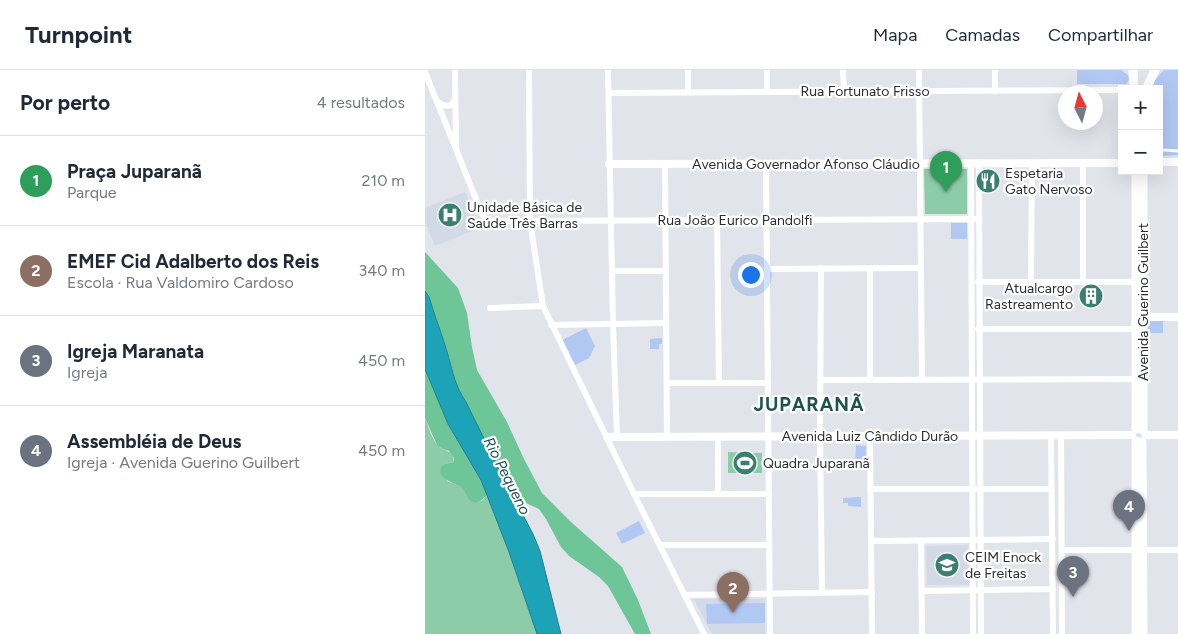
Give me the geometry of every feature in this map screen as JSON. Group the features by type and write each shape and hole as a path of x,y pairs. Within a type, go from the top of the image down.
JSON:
{"main road":[{"path":"1127,70 1133,74"},
{"path":"1145,85 1147,70"},
{"path":"1147,85 1155,70"},
{"name":"Avenida Guerino Guilbert","path":"1136,634 1139,550 1139,175"},
{"name":"Avenida Guerino Guilbert","path":"1139,550 1143,634"}],"street":[{"path":"455,70 456,150"},
{"path":"529,70 530,221 543,306 704,634"},
{"path":"608,70 617,437"},
{"path":"689,70 689,92"},
{"path":"767,70 767,92"},
{"path":"843,70 843,91"},
{"path":"919,70 921,380"},
{"path":"995,70 995,91"},
{"path":"425,72 456,150"},
{"name":"Rua Fortunato Frisso","path":"609,93 1118,90"},
{"path":"436,100 443,106 447,106 451,105 455,98"},
{"name":"Rua João Eurico Pandolfi","path":"456,150 482,214 490,221 979,219"},
{"path":"1163,162 1178,162"},
{"path":"975,163 971,219 971,329 972,380 981,489 981,634"},
{"path":"973,634 972,489 980,380 979,219 975,163"},
{"path":"1031,282 1032,163"},
{"path":"1083,163 1083,282"},
{"name":"Avenida Governador Afonso Cláudio","path":"609,164 1118,163"},
{"path":"665,164 667,437"},
{"path":"766,164 770,634"},
{"path":"717,220 719,383"},
{"path":"821,268 822,593"},
{"path":"870,268 871,380"},
{"path":"767,269 921,268"},
{"path":"612,272 666,271"},
{"path":"971,282 1140,282"},
{"path":"490,308 543,306"},
{"path":"1139,317 1178,317"},
{"path":"551,325 666,323"},
{"path":"971,329 1139,328"},
{"path":"821,380 1139,379"},
{"path":"667,383 768,383"},
{"name":"Avenida Luiz Cândido Durão","path":"607,437 1178,435"},
{"path":"870,436 872,634"},
{"path":"1051,436 1053,634"},
{"path":"1061,436 1062,634"},
{"path":"718,437 718,494"},
{"path":"870,489 1052,489"},
{"path":"634,494 769,494"},
{"path":"871,541 1053,539"},
{"path":"921,540 922,634"},
{"path":"660,545 769,545"},
{"path":"1062,550 1178,550"},
{"path":"922,590 1053,589"},
{"path":"685,595 872,592"}],"lane":[{"path":"1163,150 1178,151"}],"shaded area":[{"name":"Unidade Básica de Saúde Três Barras","path":"465,192 480,228 435,246 425,222 425,208"},
{"name":"CEIM Enock de Freitas","path":"968,545 969,585 927,585 926,546"},
{"path":"694,599 765,599 765,634 712,634"}],"green space":[{"path":"924,169 967,169 967,214 925,214"},
{"path":"425,252 458,288 467,313 477,370 507,422 542,493 571,522 622,567 638,600 651,634 635,634 608,586 599,577 569,556 561,547 539,509 515,498 455,380 429,297 425,291"},
{"path":"425,369 448,424 481,479 487,495 479,502 468,499 463,489 446,480 440,473 441,467 454,462 454,458 449,451 437,445 425,418"},
{"path":"425,418 436,443 451,453 454,458 454,462 445,464 447,481 461,488 473,502 482,501 487,495 537,634 425,634"},
{"name":"Quadra Juparanã","path":"728,452 762,453 762,473 728,473"}],"water":[{"path":"425,291 429,297 458,388 540,551 561,634 537,634 509,552 481,480 448,424 425,369"}],"building":[{"path":"1077,70 1121,70 1128,75 1129,80 1126,84 1077,84"},
{"path":"1164,70 1178,70 1178,155 1163,156 1163,85 1152,85"},
{"path":"951,223 967,223 967,239 951,239"},
{"name":"Atualcargo Rastreamento","path":"1084,285 1096,285 1096,307 1084,307"},
{"path":"1146,321 1163,321 1163,333 1146,333"},
{"path":"586,328 595,346 589,358 575,365 562,340"},
{"path":"662,338 662,344 659,344 659,349 650,349 650,339"},
{"path":"856,445 866,446 865,467 855,467"},
{"path":"861,497 861,507 848,506 848,503 843,503 843,498"},
{"path":"639,521 645,533 622,544 616,533"},
{"path":"765,603 765,623 707,624 706,604"}],"place":[{"name":"Espetaria Gato Nervoso","path":"988,181"},
{"name":"Praça Juparanã","path":"946,192"},
{"name":"Unidade Básica de Saúde Três Barras","path":"450,215"},
{"name":"Atualcargo Rastreamento","path":"1091,296"},
{"name":"Quadra Juparanã","path":"745,463"},
{"name":"Assembléia de Deus","path":"1129,531"},
{"name":"CEIM Enock de Freitas","path":"947,565"},
{"name":"Igreja Maranata","path":"1073,597"},
{"name":"EMEF Cid Adalberto dos Reis","path":"733,613"}],"district":[{"name":"JUPARANÃ","path":"809,404"}],"water label":[{"name":"Rio Pequeno","path":"507,476"}]}
